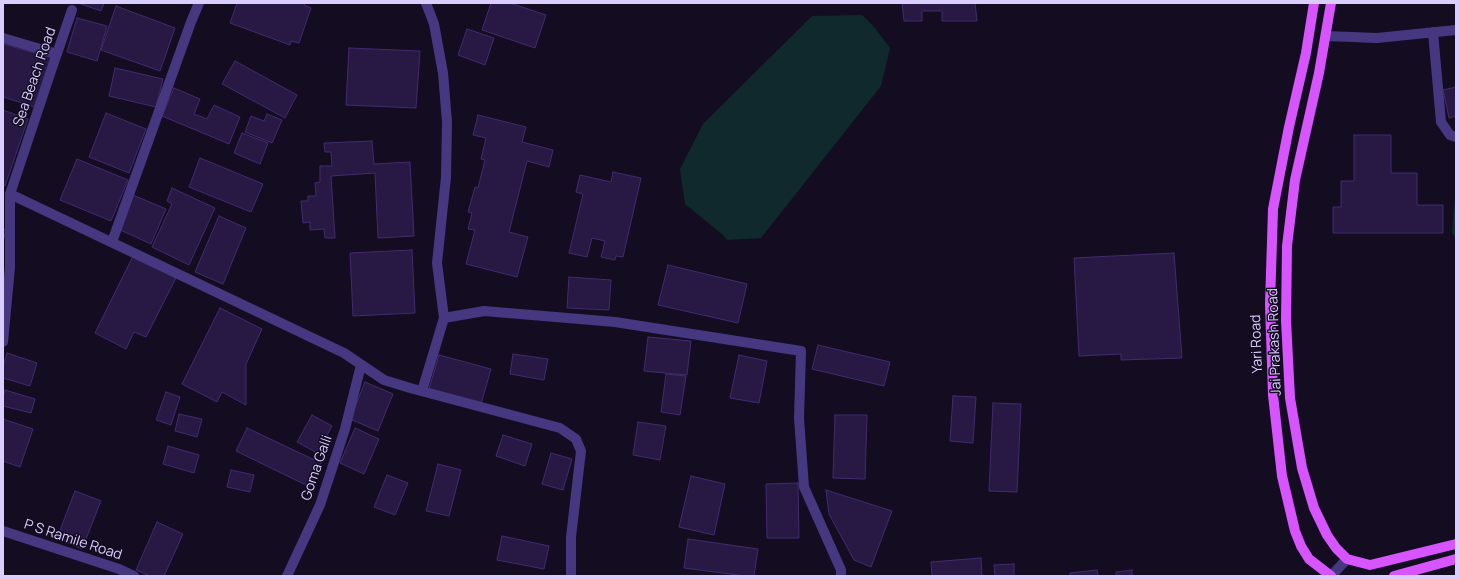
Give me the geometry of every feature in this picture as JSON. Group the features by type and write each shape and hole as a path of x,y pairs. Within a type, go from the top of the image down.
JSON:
{"main road":[{"name":"Yari Road","path":"1314,3 1306,53 1288,126 1273,209 1270,311 1273,395 1282,476 1295,531 1301,546 1309,559 1331,576"},
{"name":"Jai Prakash Road","path":"1331,3 1319,73 1295,180 1288,246 1286,320 1290,398 1302,468 1314,508 1327,535 1347,560"},
{"path":"1347,560 1370,565 1456,544"},
{"path":"1394,576 1456,559"}],"street":[{"path":"112,242 199,3"},
{"path":"422,391 444,318 437,263 446,177 447,122 443,73 434,24 426,3"},
{"name":"Sea Beach Road","path":"3,342 10,267 10,194 72,10"},
{"path":"1326,36 1377,38 1456,30"},
{"path":"1433,32 1441,122 1450,135 1456,137"},
{"path":"3,38 57,54"},
{"path":"10,194 344,353 384,380 560,428 576,439 581,451 571,537 571,576"},
{"path":"444,318 484,311 615,322 801,351 799,418 804,487 841,570 841,576"},
{"name":"Goma Galli","path":"287,576 320,505 345,429 361,365"},
{"name":"P S Ramile Road","path":"3,531 119,569 134,576"},
{"path":"1331,576 1347,560"}],"green space":[{"path":"862,15 875,28 890,48 881,86 761,238 727,240 685,204 680,169 703,124 812,16"},
{"path":"1456,197 1456,240 1452,232"}],"building":[{"path":"78,3 104,3 101,11"},
{"path":"237,3 305,3 304,5 311,8 299,43 291,41 290,45 230,23"},
{"path":"491,3 510,3 546,15 535,48 482,30"},
{"path":"902,3 975,3 977,21 942,21 942,11 922,11 922,21 904,21"},
{"path":"116,6 175,28 160,71 101,50"},
{"path":"77,18 107,26 97,61 67,52"},
{"path":"467,29 494,38 485,65 458,55"},
{"path":"3,44 53,58 38,108 3,97"},
{"path":"349,48 420,51 416,108 346,105"},
{"path":"235,61 297,95 285,118 222,84"},
{"path":"115,68 163,79 156,107 109,96"},
{"path":"1456,87 1456,116 1449,118 1443,90"},
{"path":"174,88 200,99 194,114 207,119 214,105 240,117 229,144 162,116"},
{"path":"3,110 28,119 5,186 3,185"},
{"path":"106,113 146,129 129,173 89,157"},
{"path":"267,114 282,120 272,143 245,132 251,116 264,121"},
{"path":"478,115 526,127 522,142 553,150 549,167 527,161 509,232 528,237 517,277 466,264 475,230 468,229 472,213 468,212 475,187 478,188 485,160 481,159 486,138 473,135"},
{"path":"242,133 268,143 260,164 234,153"},
{"path":"1354,135 1391,135 1391,173 1417,173 1417,205 1443,205 1443,233 1333,233 1333,207 1341,207 1341,181 1354,181"},
{"path":"372,141 374,164 410,162 414,236 378,238 375,173 331,176 335,238 325,238 324,229 310,230 310,222 303,223 301,201 308,201 308,196 316,196 315,183 320,182 320,166 332,166 331,152 325,152 324,143"},
{"path":"200,158 263,184 251,212 189,187"},
{"path":"77,159 128,180 111,221 60,200"},
{"path":"613,172 641,178 623,257 616,256 615,260 601,257 605,241 592,238 587,257 569,253 583,194 576,192 580,175 611,182"},
{"path":"172,188 215,208 189,265 152,247 172,204 167,201"},
{"path":"133,195 166,209 151,244 118,229"},
{"path":"219,216 246,228 223,284 195,272"},
{"path":"3,229 6,230 3,242"},
{"path":"412,250 415,313 353,316 350,253"},
{"path":"1174,253 1182,358 1121,360 1121,354 1079,356 1074,258"},
{"path":"133,256 176,278 146,337 134,332 126,349 95,333"},
{"path":"668,265 747,284 738,323 658,305"},
{"path":"569,277 611,280 609,310 567,308"},
{"path":"220,308 262,329 246,364 246,405 222,392 217,402 182,384"},
{"path":"648,337 691,341 687,375 644,371"},
{"path":"818,345 890,362 884,386 812,369"},
{"path":"7,353 37,363 30,386 3,378 3,367"},
{"path":"513,354 548,359 544,380 510,374"},
{"path":"439,355 491,369 481,404 429,389"},
{"path":"739,355 767,361 759,403 730,398"},
{"path":"666,374 686,376 680,415 661,412"},
{"path":"365,382 393,394 378,431 350,419"},
{"path":"5,390 35,399 31,413 3,406"},
{"path":"166,392 180,397 171,425 156,420"},
{"path":"953,396 976,397 973,443 950,441"},
{"path":"993,403 1021,404 1017,492 989,491"},
{"path":"179,414 202,419 197,437 175,431"},
{"path":"312,415 332,426 317,453 297,442"},
{"path":"835,415 867,415 865,479 833,478"},
{"path":"3,419 33,429 20,467 3,461"},
{"path":"638,422 666,426 660,460 633,455"},
{"path":"247,428 321,463 310,487 236,451"},
{"path":"355,428 379,439 364,474 340,463"},
{"path":"503,435 532,444 525,466 496,456"},
{"path":"168,446 199,455 194,473 163,464"},
{"path":"551,453 572,459 563,490 542,484"},
{"path":"438,464 461,470 449,516 426,511"},
{"path":"231,470 254,475 250,492 227,487"},
{"path":"387,475 408,483 395,515 374,507"},
{"path":"691,476 725,484 714,535 679,527"},
{"path":"798,483 799,538 767,538 766,484"},
{"path":"826,490 892,511 871,567 854,560 829,514"},
{"path":"75,491 101,501 82,549 57,538"},
{"path":"157,522 183,534 164,576 150,576 136,570"},
{"path":"502,536 549,546 544,569 497,560"},
{"path":"688,539 758,549 754,576 684,568"},
{"path":"981,558 982,576 932,576 931,562"},
{"path":"1014,564 1014,576 995,576 994,565"},
{"path":"1097,570 1098,576 1070,576 1070,573"},
{"path":"1132,570 1132,576 1116,576 1116,572"}]}
